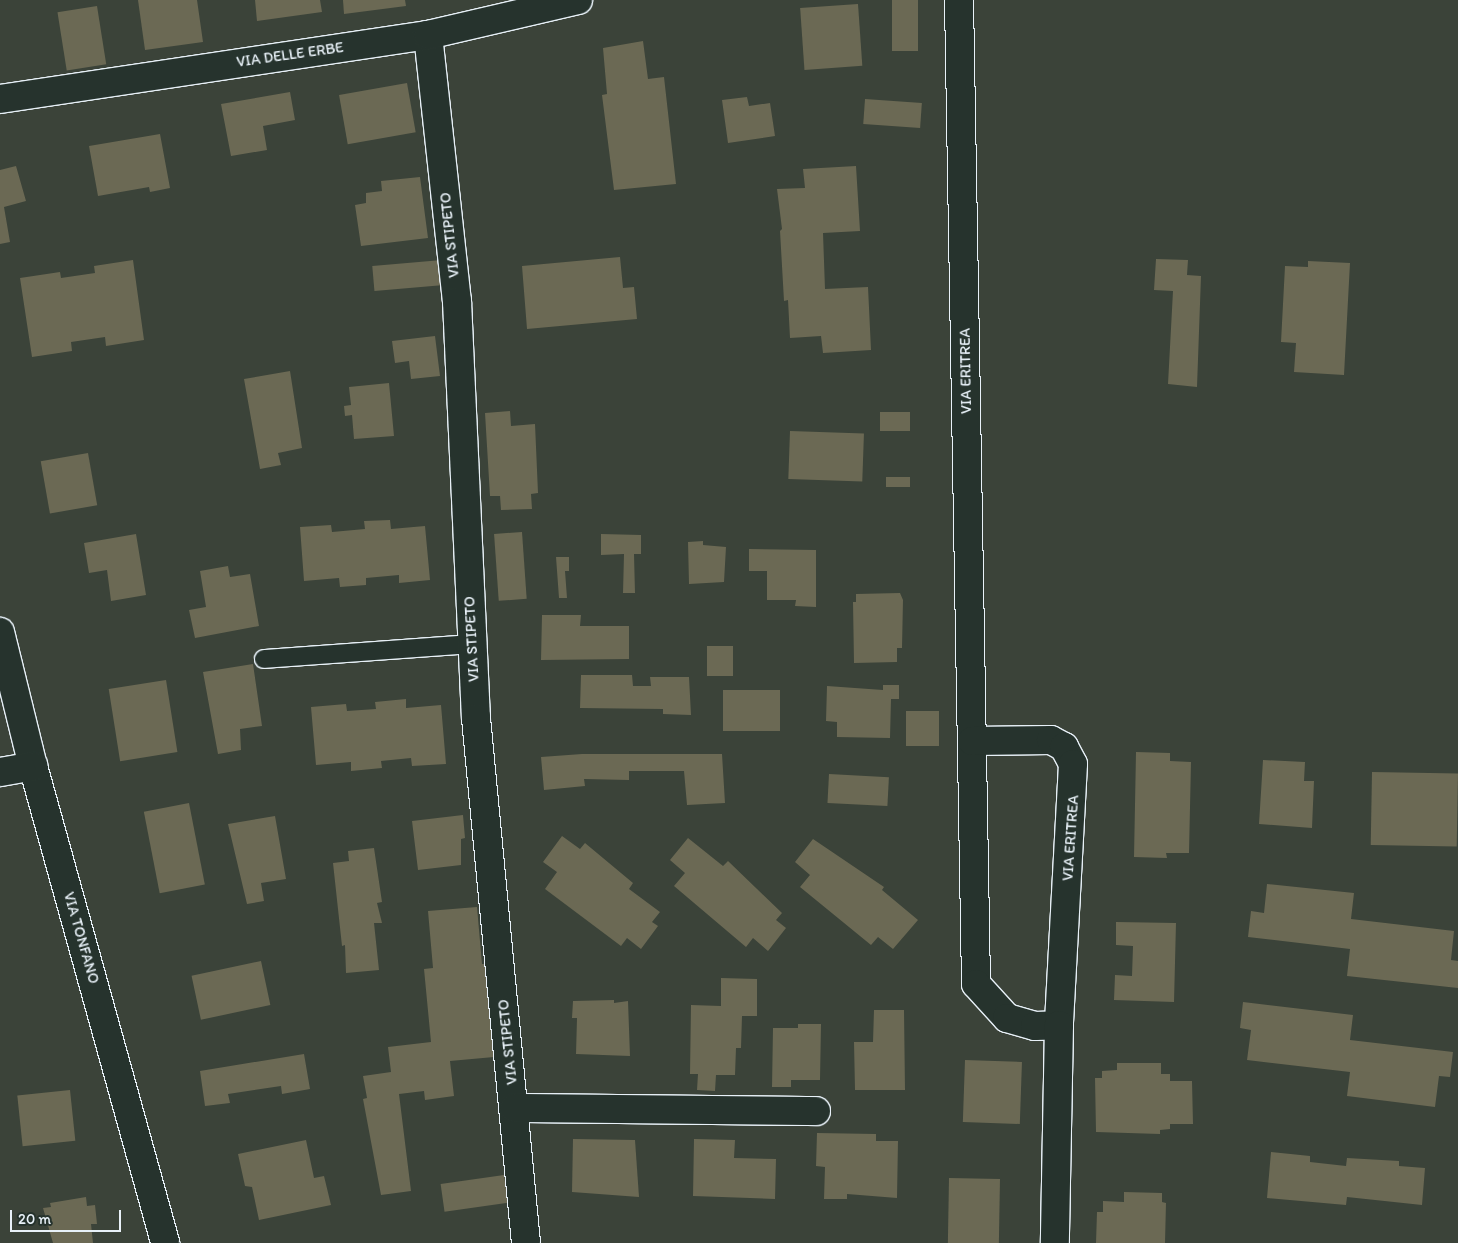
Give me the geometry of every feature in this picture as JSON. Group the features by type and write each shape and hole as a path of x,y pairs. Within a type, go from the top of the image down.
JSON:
{"street":[{"name":"VIA DELLE ERBE","path":"0,98 428,35 578,0"},
{"name":"VIA ERITREA","path":"960,0 976,984 1007,1018 1035,1026 1059,1025"},
{"name":"VIA STIPETO","path":"428,35 457,301 476,718 526,1243"},
{"name":"VIA TONFANO","path":"0,632 33,766 165,1243"},
{"name":"VIA ERITREA","path":"972,741 1051,740 1064,747 1073,764 1074,787 1059,1025 1055,1243"},
{"path":"0,772 33,766"},
{"path":"514,1108 816,1111"}],"lane":[{"path":"264,658 473,644"}],"building":[{"path":"138,0 197,0 203,42 145,50"},
{"path":"255,0 320,0 322,12 257,21"},
{"path":"343,0 405,0 406,6 344,14"},
{"path":"892,0 918,0 918,51 892,51"},
{"path":"858,4 862,66 804,70 800,8"},
{"path":"97,6 106,64 67,71 57,12"},
{"path":"643,41 648,79 664,77 676,184 614,190 602,95 607,94 603,48"},
{"path":"407,83 416,132 348,144 339,95"},
{"path":"290,92 295,120 263,126 267,150 231,156 221,104"},
{"path":"747,97 749,106 770,103 775,136 728,143 722,100"},
{"path":"865,99 922,103 920,128 863,124"},
{"path":"160,134 170,188 150,192 149,187 98,196 89,146"},
{"path":"16,166 26,201 4,207 10,242 0,244 0,170"},
{"path":"856,166 860,231 823,233 825,289 868,287 871,350 823,353 821,336 790,338 788,300 784,301 780,231 782,229 777,189 805,188 803,169"},
{"path":"420,177 428,238 361,246 355,205 366,203 366,193 382,191 381,181"},
{"path":"620,257 623,288 634,287 637,319 527,329 522,266"},
{"path":"1156,259 1188,260 1187,275 1201,276 1197,387 1168,384 1173,291 1154,290"},
{"path":"133,260 144,340 106,346 105,337 71,342 72,351 32,357 20,278 60,272 61,278 95,273 94,266"},
{"path":"442,260 444,285 374,291 372,266"},
{"path":"1308,261 1350,263 1344,375 1294,372 1296,343 1281,342 1285,266 1308,267"},
{"path":"435,336 440,376 411,379 409,361 395,363 392,341"},
{"path":"290,371 302,448 278,453 281,465 260,469 244,379"},
{"path":"389,383 394,436 354,439 352,415 345,416 344,406 351,405 349,387"},
{"path":"510,411 511,426 535,424 538,493 531,494 532,509 501,510 500,496 490,496 485,413"},
{"path":"880,412 910,412 910,431 880,431"},
{"path":"790,431 864,434 862,482 788,479"},
{"path":"88,453 97,505 50,514 41,461"},
{"path":"886,477 910,477 910,487 886,487"},
{"path":"390,520 391,529 425,526 430,580 399,583 399,575 366,578 366,585 340,587 339,578 304,581 300,527 331,525 332,532 365,529 364,521"},
{"path":"522,532 527,599 499,601 494,534"},
{"path":"136,534 146,595 111,601 107,570 89,573 84,543"},
{"path":"601,534 641,535 641,554 634,554 635,593 623,593 624,554 601,555"},
{"path":"703,541 703,545 726,547 724,582 689,584 688,542"},
{"path":"749,549 816,550 816,607 795,606 796,600 767,600 767,571 749,571"},
{"path":"556,557 569,557 569,571 565,571 567,598 559,598"},
{"path":"228,566 230,577 250,574 259,626 195,638 189,610 206,607 200,571"},
{"path":"900,593 903,600 902,648 897,648 897,662 854,663 853,602 856,602 856,594"},
{"path":"542,615 581,615 580,626 629,626 629,659 541,660"},
{"path":"707,646 733,646 733,676 707,676"},
{"path":"253,664 262,726 240,729 241,750 218,754 203,672"},
{"path":"581,675 632,675 633,686 651,686 650,677 689,677 691,715 663,714 663,709 580,708"},
{"path":"166,680 177,752 120,761 109,689"},
{"path":"883,685 899,685 899,699 891,699 890,738 837,737 837,722 826,721 827,686 883,690"},
{"path":"723,690 780,690 780,731 723,731"},
{"path":"406,699 406,708 441,705 446,764 412,766 411,758 381,761 382,768 351,771 351,762 316,765 311,707 346,704 347,711 376,709 375,702"},
{"path":"906,711 939,711 939,746 906,746"},
{"path":"1136,752 1170,753 1170,761 1191,762 1189,853 1166,853 1167,858 1134,857"},
{"path":"582,754 722,754 725,803 687,805 684,771 629,771 629,780 584,779 585,786 544,790 541,757"},
{"path":"1263,760 1305,762 1304,781 1314,781 1312,828 1259,824"},
{"path":"1372,772 1458,774 1457,846 1371,845"},
{"path":"829,774 889,777 887,806 827,803"},
{"path":"189,803 205,884 160,893 144,812"},
{"path":"463,815 465,838 461,839 461,865 418,870 412,821"},
{"path":"275,816 286,879 261,883 264,901 247,904 228,824"},
{"path":"562,836 580,849 585,843 633,883 629,889 660,912 652,922 658,926 641,949 627,938 621,946 545,889 557,872 543,862"},
{"path":"688,838 723,866 728,861 782,913 776,920 786,928 768,951 753,938 746,947 674,886 685,873 670,860"},
{"path":"813,839 884,887 882,890 918,920 893,949 878,937 871,945 800,887 810,875 795,862"},
{"path":"374,848 382,902 377,903 382,923 374,923 379,970 346,973 345,945 342,946 333,863 349,861 348,851"},
{"path":"1267,884 1354,893 1351,919 1454,931 1451,960 1458,961 1458,988 1347,976 1350,949 1248,937 1251,911 1264,913"},
{"path":"477,907 482,964 486,964 494,1057 450,1061 454,1096 425,1100 424,1091 399,1094 411,1191 381,1195 363,1099 367,1098 363,1076 391,1072 388,1047 431,1042 424,969 433,968 428,911"},
{"path":"1116,922 1176,923 1174,1002 1114,1000 1115,975 1132,976 1133,946 1116,945"},
{"path":"261,961 270,1005 201,1020 192,976"},
{"path":"721,978 757,979 757,1016 742,1016 741,1048 736,1048 735,1075 716,1075 715,1091 697,1090 698,1074 690,1074 691,1005 721,1006"},
{"path":"614,1000 614,1003 628,1001 630,1056 576,1054 577,1018 572,1018 573,1001"},
{"path":"1243,1002 1353,1015 1350,1040 1453,1052 1450,1077 1439,1076 1435,1107 1347,1096 1350,1072 1247,1060 1251,1030 1240,1028"},
{"path":"874,1010 904,1010 905,1090 855,1090 854,1042 873,1042"},
{"path":"798,1024 821,1024 820,1080 791,1080 791,1087 772,1087 773,1028 798,1028"},
{"path":"304,1054 310,1089 282,1094 281,1086 228,1094 230,1103 205,1106 200,1071"},
{"path":"965,1060 1022,1062 1020,1124 963,1122"},
{"path":"1117,1063 1161,1063 1161,1074 1170,1074 1170,1081 1192,1081 1193,1124 1170,1124 1170,1129 1160,1130 1160,1134 1096,1132 1095,1078 1102,1078 1102,1071 1117,1070"},
{"path":"70,1090 75,1141 23,1146 17,1096"},
{"path":"817,1133 876,1134 876,1141 898,1141 897,1198 847,1194 847,1199 824,1199 825,1167 816,1166"},
{"path":"573,1139 635,1140 639,1197 572,1192"},
{"path":"694,1139 735,1140 734,1158 776,1159 775,1199 693,1196"},
{"path":"306,1140 314,1178 324,1176 331,1205 259,1220 252,1187 245,1186 238,1154"},
{"path":"1271,1152 1310,1156 1310,1162 1346,1166 1347,1158 1399,1161 1399,1166 1425,1168 1422,1205 1347,1197 1346,1205 1267,1198"},
{"path":"504,1175 508,1203 445,1212 441,1184"},
{"path":"949,1178 1000,1179 999,1243 948,1243"},
{"path":"1124,1192 1162,1193 1162,1202 1166,1203 1165,1243 1096,1243 1097,1212 1103,1212 1103,1201 1124,1202"},
{"path":"86,1197 87,1206 95,1205 97,1224 91,1224 93,1243 53,1243 43,1208 51,1207 50,1203"}]}
